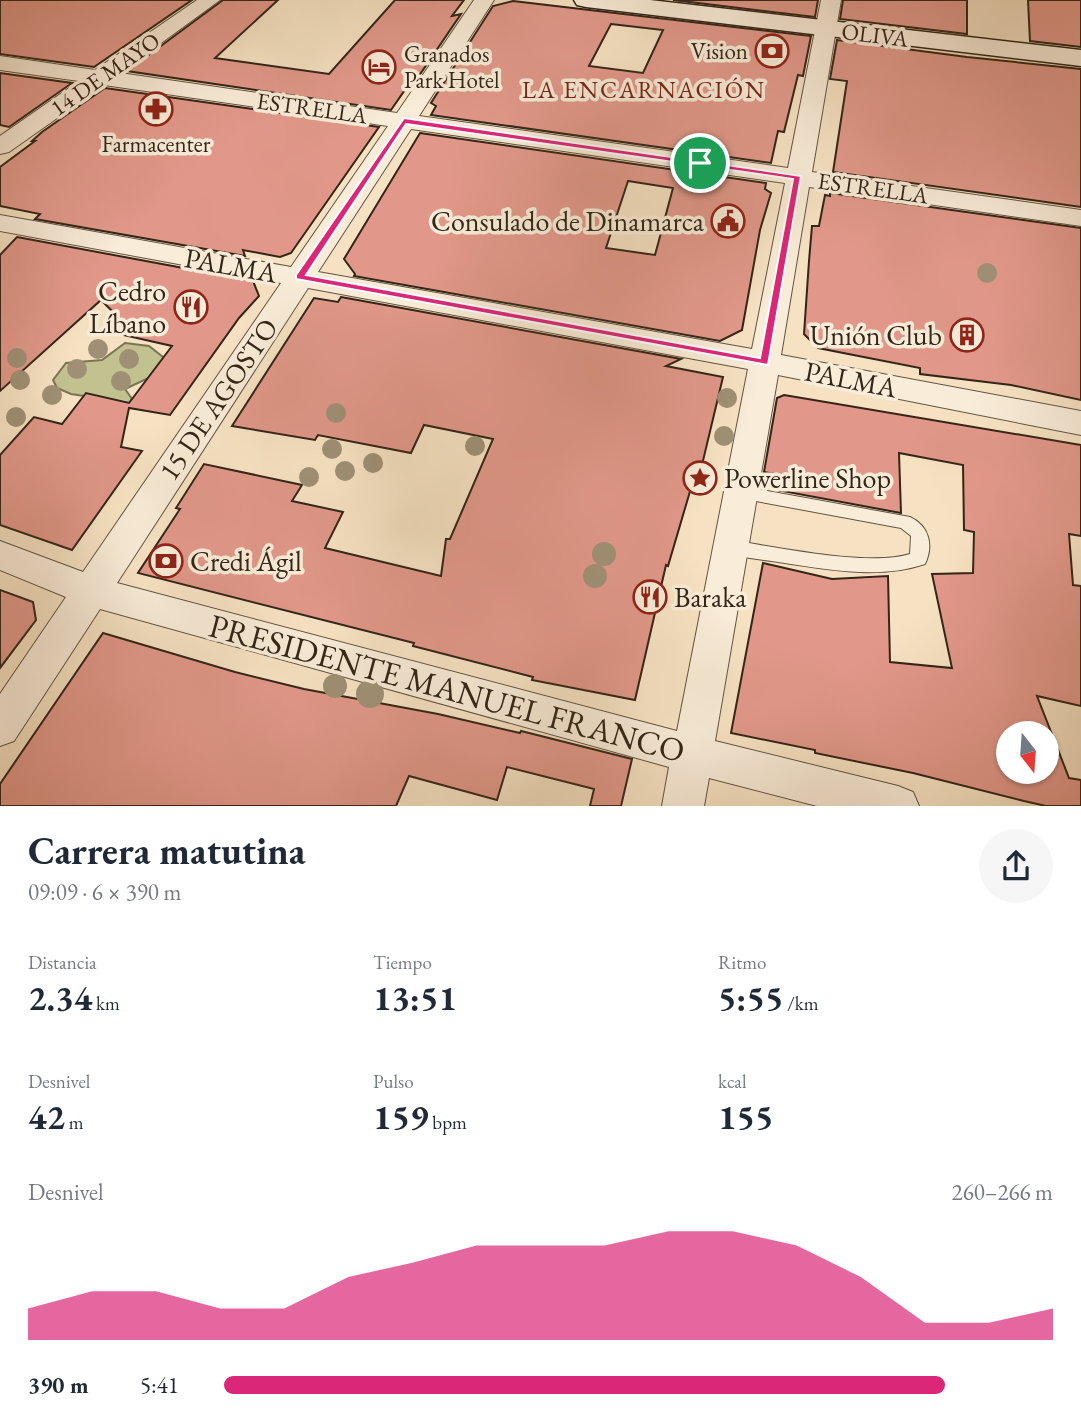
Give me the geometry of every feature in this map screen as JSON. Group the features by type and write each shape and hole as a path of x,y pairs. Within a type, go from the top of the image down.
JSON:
{"street":[{"name":"14 DE MAYO","path":"0,147 210,0"},
{"name":"15 DE AGOSTO","path":"0,728 484,0"},
{"name":"OLIVA","path":"586,0 828,15 1081,58"},
{"path":"682,806 828,15"},
{"name":"ESTRELLA","path":"0,63 1081,218"},
{"name":"PALMA","path":"0,223 764,362 1081,424"},
{"name":"PRESIDENTE MANUEL FRANCO","path":"0,555 90,591 692,754 898,806"}],"lane":[{"path":"730,547 817,560 897,566 919,559 920,534 913,526 904,522 740,492"}],"green space":[{"path":"125,343 149,346 163,357 163,365 153,376 125,389 132,399 129,403 71,394 57,388 53,380 66,363 102,360"}],"building":[{"path":"0,0 192,0 94,67 0,54"},
{"path":"223,0 278,0 215,58 329,74 395,0 464,0 452,16 461,14 410,89 407,87 391,110 127,71"},
{"path":"673,0 818,0 815,17"},
{"path":"843,0 967,0 967,34 840,19"},
{"path":"1028,0 1081,0 1081,47 1030,41"},
{"path":"513,1 811,36 803,76 798,75 784,132 778,131 771,163 431,115 436,106 431,103 493,6","holes":["611,24 663,30 643,73 589,66"]},
{"path":"837,40 1081,69 1081,207 833,172 847,81 830,79"},
{"path":"0,73 72,83 9,127 0,125"},
{"path":"105,88 379,127 291,253 280,257 243,250 245,256 35,219 40,214 0,206 0,167 35,141 32,141 42,132"},
{"path":"420,133 766,183 765,189 771,193 760,230 742,330 720,341 354,276 344,259","holes":["628,181 673,188 655,255 606,248"]},
{"path":"830,193 1081,228 1081,400 1011,385 920,374 920,368 818,348 804,334 809,261 812,226 819,226 825,195 830,196"},
{"path":"17,237 253,281 259,296 239,318 170,415 129,408 121,447 142,451 72,550 0,525 0,455 34,417 62,424 86,393 129,403 172,346 110,332 121,320 101,300 0,391 0,255"},
{"path":"341,297 681,359 666,366 723,377 696,490 691,488 668,566 666,565 635,700 532,680 533,677 413,646 414,643 138,573 180,509 176,508 204,464 302,485 292,501 343,512 325,548 441,576 446,539 450,539 493,439 424,425 411,453 318,435 315,440 232,426 314,298 338,302"},
{"path":"784,395 1081,445 1081,536 1069,534 1073,585 1081,586 1081,706 1037,696 1047,721 996,721 996,784 1059,784 1059,752 1069,778 1081,780 1081,806 1046,806 913,773 815,753 815,750 731,733 763,563 832,579 888,576 890,662 952,668 932,574 973,573 974,532 964,530 963,465 899,453 901,513 777,490 779,475 764,472 777,398"},
{"path":"0,590 33,602 36,620 0,668"},
{"path":"103,633 235,672 304,689 438,714 520,733 521,731 632,759 621,806 590,806 594,789 507,767 497,800 409,776 396,806 0,806 0,784"}],"place":[{"name":"Vision","path":"772,51"},
{"name":"Granados Park Hotel","path":"379,67"},
{"name":"Farmacenter","path":"156,109"},
{"name":"Consulado de Dinamarca","path":"728,221"},
{"name":"Cedro Líbano","path":"191,307"},
{"name":"Unión Club","path":"967,335"},
{"name":"Powerline Shop","path":"700,478"},
{"name":"Credi Ágil","path":"166,561"},
{"name":"Baraka","path":"650,597"}],"district":[{"name":"LA ENCARNACIÓN","path":"644,89"}],"route":[{"path":"404,121 700,163 798,177 764,362 300,277 404,121"}]}
